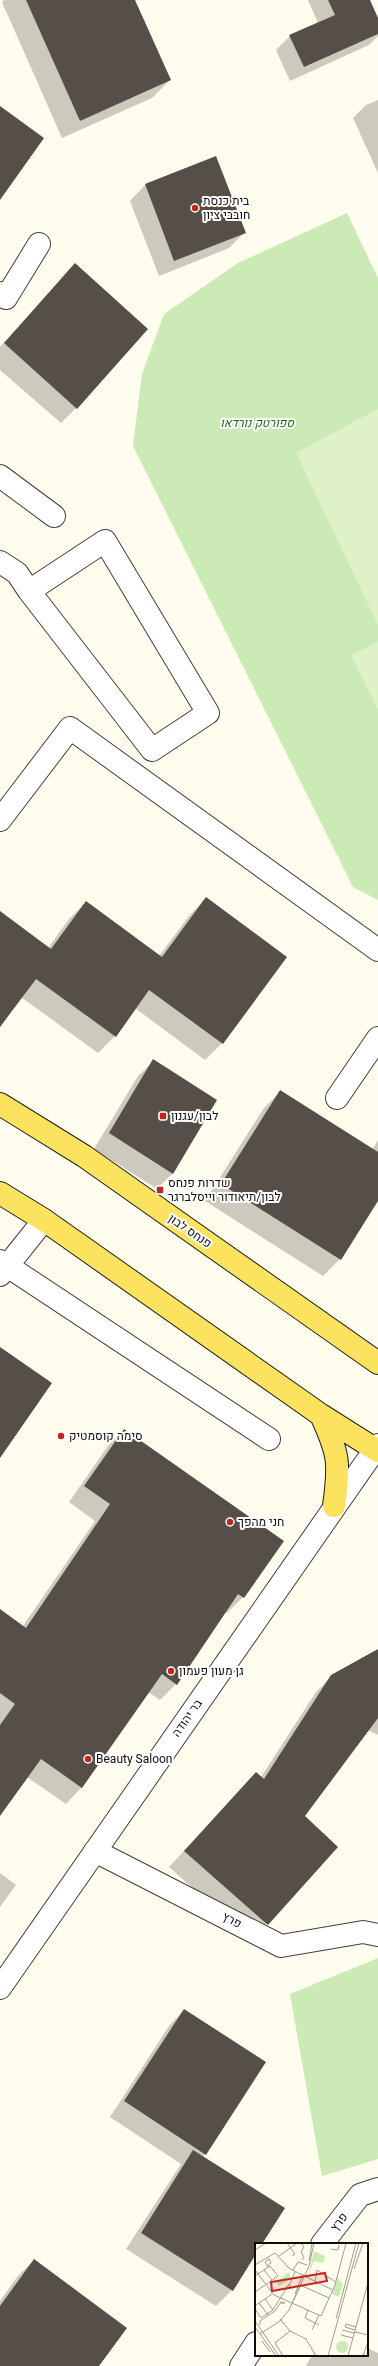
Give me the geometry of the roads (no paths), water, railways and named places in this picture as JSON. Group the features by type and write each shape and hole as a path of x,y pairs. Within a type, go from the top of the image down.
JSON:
{"main road":[{"name":"פנחס לבון","path":"0,1104 84,1156 378,1363"},
{"path":"0,1193 44,1220 322,1415 377,1446"},
{"path":"322,1415 336,1448 338,1472 334,1506"}],"street":[{"path":"2,299 39,244"},
{"path":"0,476 54,516"},
{"path":"0,562 17,573 29,591 152,750 208,714 105,541 29,591"},
{"path":"0,820 70,728 378,950"},
{"path":"337,1098 378,1038"},
{"path":"44,1220 2,1267 269,1439"},
{"name":"בר יהודה","path":"0,1988 377,1446"},
{"name":"פרץ","path":"95,1851 281,1946 363,1932 378,1935"},
{"name":"פרץ","path":"323,2243 360,2195 378,2189"},
{"path":"241,2366 255,2345"}],"place":[{"name":"בית כנסת חובבי ציון","path":"195,208"},
{"name":"לבון/עגנון","path":"163,1116"},
{"name":"שדרות פנחס לבון/תיאודור וייסלברגר","path":"160,1190"},
{"name":"סימה קוסמטיק","path":"61,1436"},
{"name":"חני מהפך","path":"230,1522"},
{"name":"גן מעון פעמון","path":"171,1671"},
{"name":"Beauty Saloon","path":"88,1759"}],"park label":[{"name":"ספורטק נורדאו","path":"257,423"}]}
